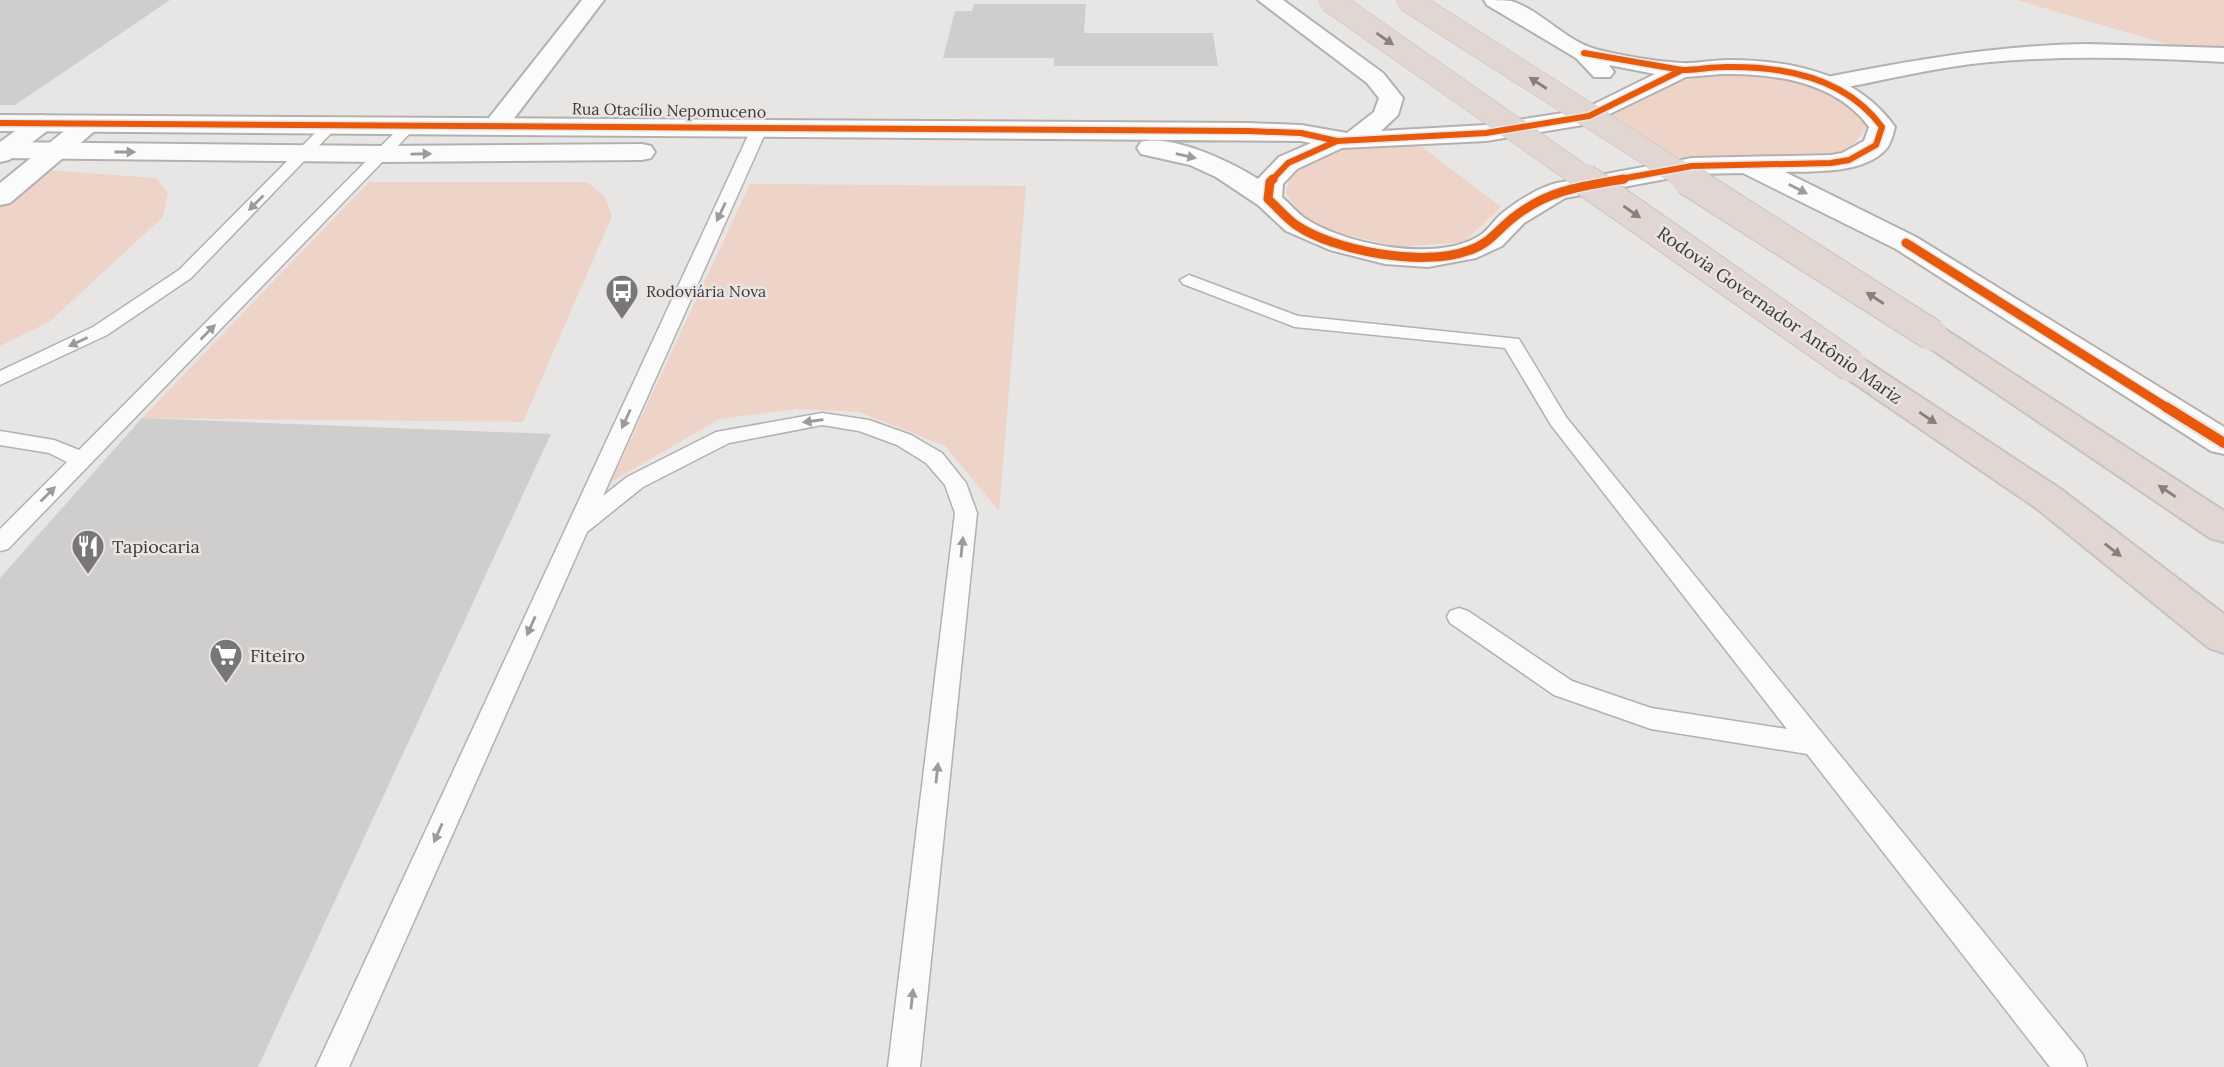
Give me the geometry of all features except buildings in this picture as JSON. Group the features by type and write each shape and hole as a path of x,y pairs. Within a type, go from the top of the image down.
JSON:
{"highway":[{"name":"Rodovia Governador Antônio Mariz","path":"1330,0 1851,366 2049,499 2224,637"},
{"path":"1408,0 1932,335 2224,529"}],"street":[{"path":"497,124 593,0"},
{"path":"1268,199 1270,182 1288,163 1346,140 1385,116 1391,97 1375,78 1269,0"},
{"path":"1495,0 1584,53 1615,86 1620,100"},
{"path":"1584,53 1682,70 1756,67 1827,84 1954,60 2042,52 2127,50 2224,55"},
{"path":"1346,140 1486,134 1589,116 1682,70"},
{"name":"Rua Otacílio Nepomuceno","path":"1061,140 1148,148 1194,157 1236,174 1296,225 1340,244 1385,255 1428,258 1466,252 1492,240 1514,217 1557,191 1692,166 1831,163 1849,160 1876,145 1882,127 1873,111 1854,97 1827,84"},
{"name":"Rua Otacílio Nepomuceno","path":"0,123 497,124 755,139"},
{"path":"2,151 42,123"},
{"path":"0,197 88,124"},
{"name":"Rua Otacílio Nepomuceno","path":"2,151 383,154 755,139 1061,140 1248,131 1346,140"},
{"path":"1735,163 1779,179 1906,243 2224,443"},
{"path":"1831,163 1833,175 1854,200 1906,243"}],"lane":[{"path":"0,379 100,331 185,274 332,124"},
{"path":"0,543 411,124"},
{"path":"332,1067 755,139"},
{"path":"1189,280 1295,321 1512,343 1558,420 2072,1066"},
{"path":"575,529 635,482 723,437 822,419 862,425 904,440 934,458 955,483 966,513 904,1067"},
{"path":"0,438 54,447 82,460"},
{"path":"1459,617 1563,688 1651,718 1814,744"}],"shaded area":[{"path":"2017,0 2224,0 2224,61"},
{"path":"1728,73 1775,77 1822,88 1851,103 1870,123 1855,142 1839,153 1803,158 1672,157 1611,115 1676,82"},
{"path":"1417,143 1501,207 1464,242 1399,247 1336,232 1300,216 1286,193 1291,173 1322,156 1351,148"},
{"path":"47,170 156,178 168,193 163,217 49,322 0,346 0,206"},
{"path":"369,182 587,182 605,197 612,216 523,422 142,418"},
{"path":"750,184 1026,186 999,511 945,446 859,412 797,409 719,419 611,482"}],"cycle path":[{"path":"1584,53 1680,70 1728,67 1792,73 1835,86 1854,97 1870,110 1882,127 1876,145 1849,160 1831,163 1692,166 1557,191 1514,217 1492,240 1466,252 1428,258 1385,255 1340,244 1296,225 1268,199 1270,182 1288,163 1337,141 1486,133 1589,116 1682,70"},
{"path":"0,123 1248,131 1301,133 1337,141"},
{"path":"1906,243 2224,443"}],"place":[{"name":"Rodoviária Nova","path":"622,321"},
{"name":"Tapiocaria","path":"88,576"},
{"name":"Fiteiro","path":"226,685"}]}
